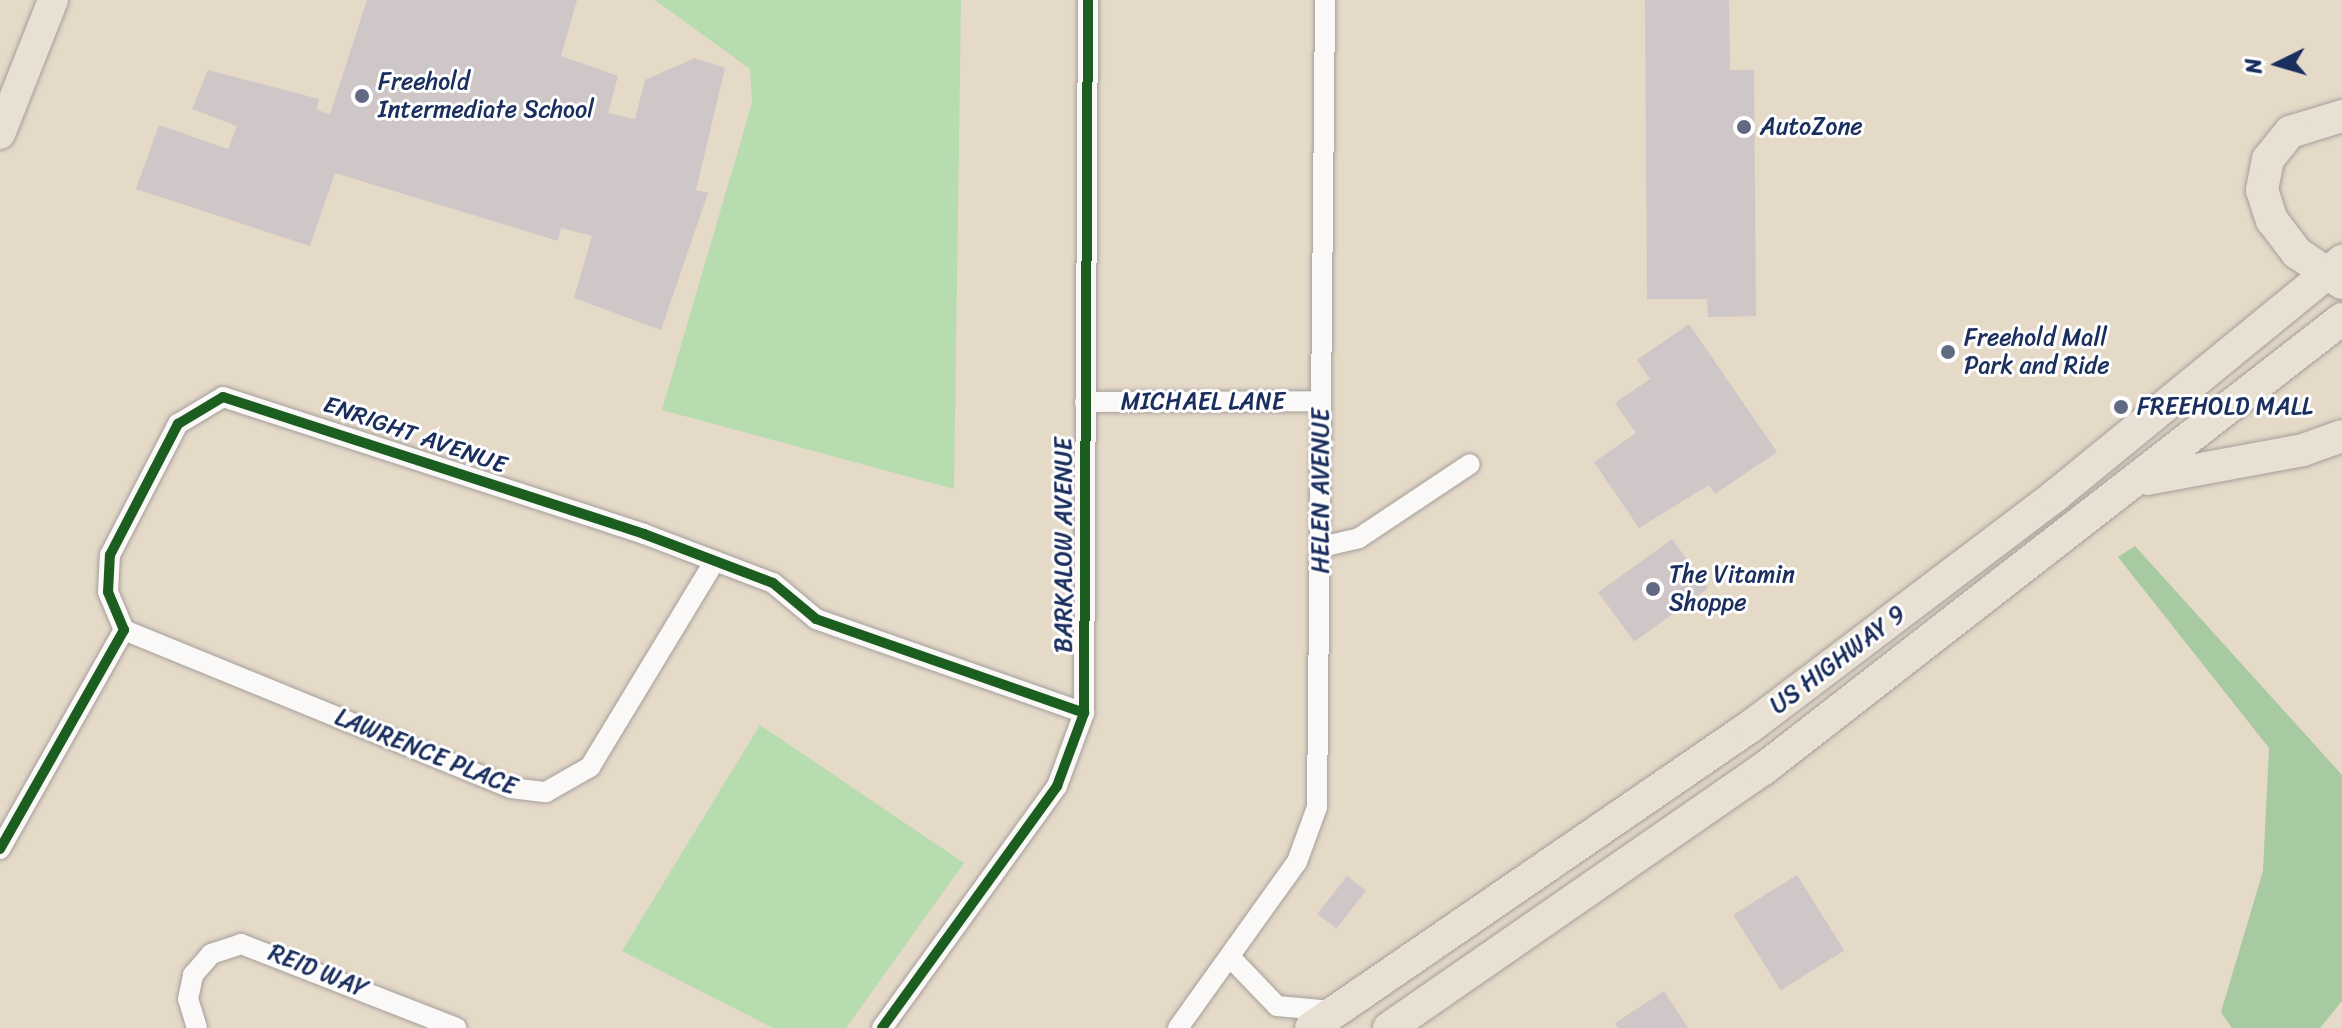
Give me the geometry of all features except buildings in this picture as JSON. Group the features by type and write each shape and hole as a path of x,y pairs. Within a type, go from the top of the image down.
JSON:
{"highway":[{"path":"2336,273 2272,220 2263,172 2290,132 2342,116"},
{"name":"US HIGHWAY 9","path":"1324,1020 1751,726 2336,273"},
{"path":"2272,324 2340,325"},
{"name":"US HIGHWAY 9","path":"1389,1028 1762,770 2340,325"},
{"path":"2143,479 2303,450 2342,436"}],"main road":[{"path":"0,134 53,0"}],"street":[{"name":"BARKALOW AVENUE","path":"882,1028 1051,794 1084,713 1088,0"},
{"name":"HELEN AVENUE","path":"1178,1028 1231,958 1314,824 1321,547 1325,0"},
{"name":"ENRIGHT AVENUE","path":"124,630 108,592 110,555 178,424 223,397 715,561 773,583 816,619 1084,713"},
{"name":"MICHAEL LANE","path":"1085,402 1321,401"},
{"path":"1321,547 1359,538 1470,464"},
{"name":"LAWRENCE PLACE","path":"124,630 511,788 546,792 590,767 715,561"},
{"path":"0,849 124,630"},
{"name":"REID WAY","path":"197,1028 188,999 193,975 211,954 241,944 456,1028"},
{"path":"1231,958 1277,1006 1324,1020"}],"green space":[{"path":"655,0 961,0 954,489 662,410 752,103 750,69"},
{"path":"2135,546 2342,775 2342,1001 2320,1028 2232,1028 2221,1012 2263,871 2269,748 2118,557"},
{"path":"760,725 964,863 846,1028 773,1028 622,951"}],"cycle path":[{"path":"882,1028 1057,786 1084,713 1088,0"},
{"path":"0,849 124,630 108,592 110,555 178,424 223,397 644,534 773,583 816,619 1084,713"}],"place":[{"name":"Freehold Intermediate School","path":"362,96"},
{"name":"AutoZone","path":"1744,127"},
{"name":"Freehold Mall Park and Ride","path":"1948,352"},
{"name":"FREEHOLD MALL","path":"2121,407"},
{"name":"The Vitamin Shoppe","path":"1653,589"}]}
